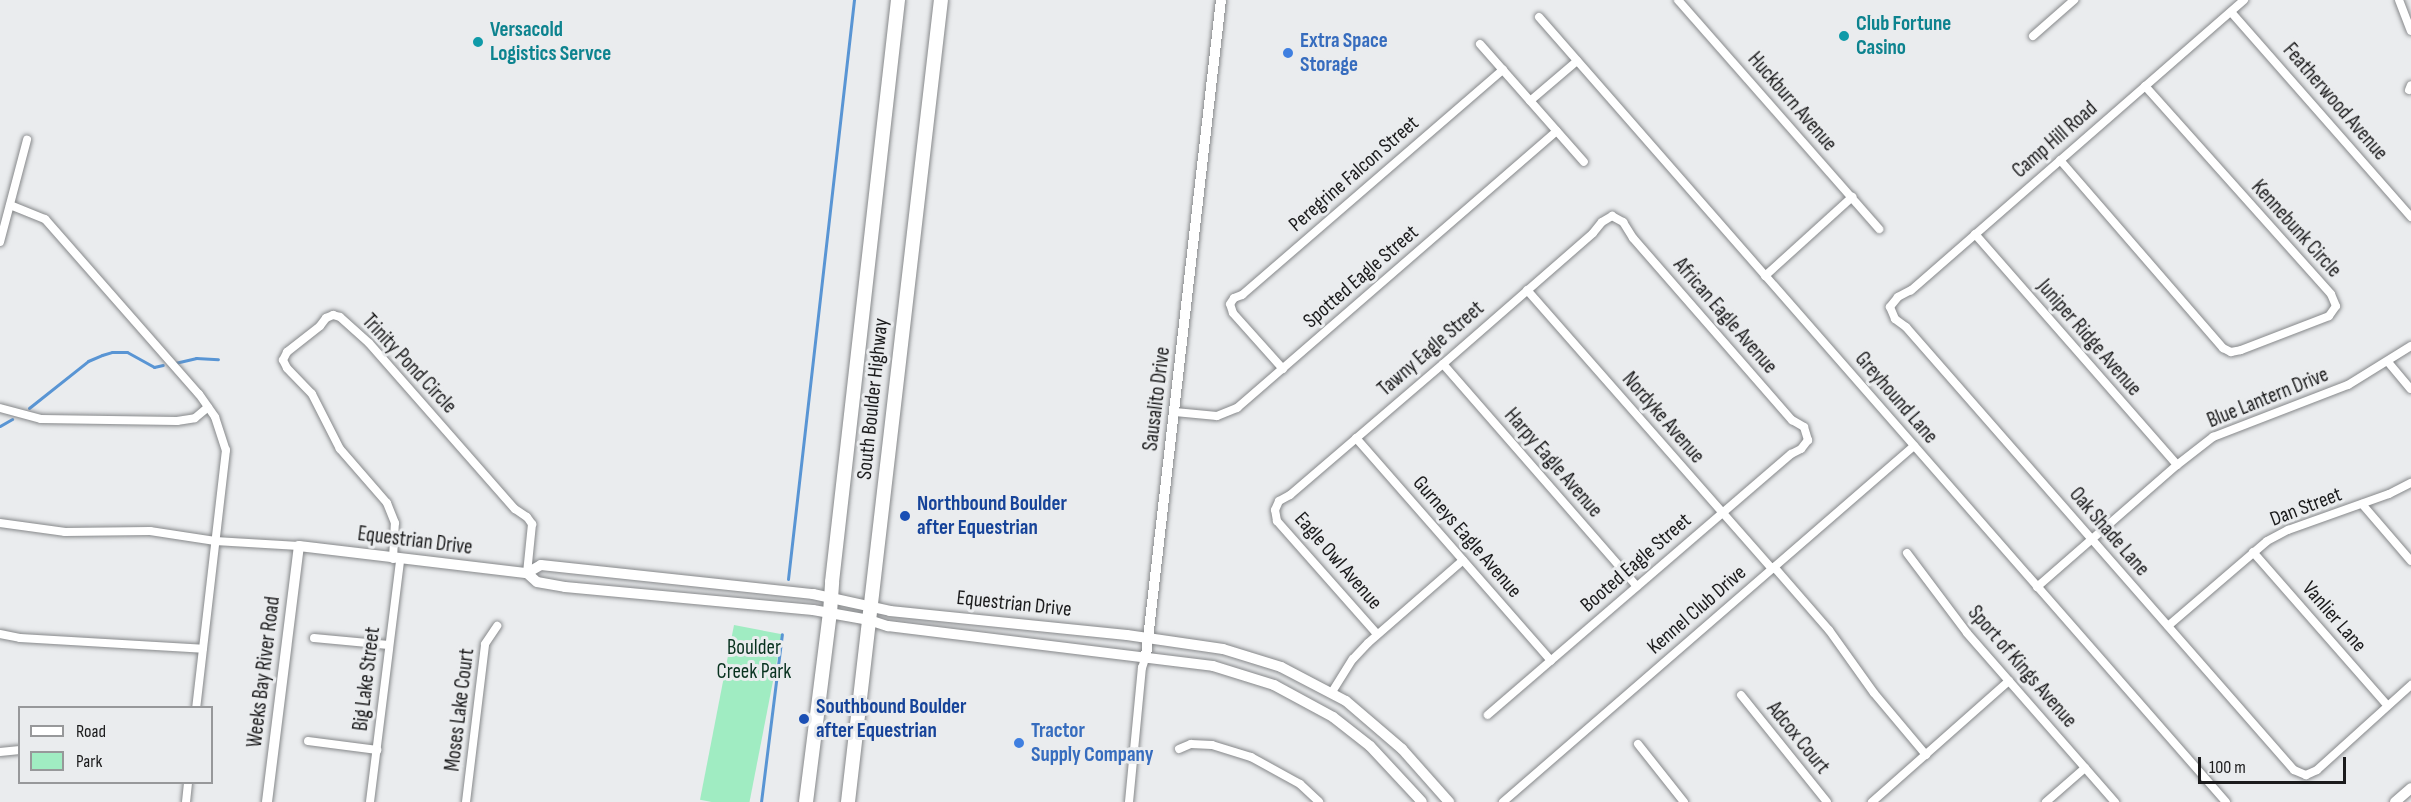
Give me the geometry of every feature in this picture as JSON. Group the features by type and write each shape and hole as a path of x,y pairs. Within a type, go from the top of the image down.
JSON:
{"main road":[{"name":"South Boulder Highway","path":"807,802 898,0"},
{"name":"South Boulder Highway","path":"848,802 941,0"}],"street":[{"name":"Sausalito Drive","path":"1129,802 1142,668 1146,656 1175,412 1221,0"},
{"name":"Huckburn Avenue","path":"1678,0 1879,229"},
{"name":"Camp Hill Road","path":"1890,307 1898,297 1911,290 2244,0"},
{"path":"2399,0 2411,31"},
{"path":"2033,36 2071,1"},
{"name":"Featherwood Avenue","path":"2231,12 2411,217"},
{"name":"Greyhound Lane","path":"1539,17 2226,802"},
{"path":"1480,44 1584,162"},
{"path":"1530,101 1577,61"},
{"name":"Peregrine Falcon Street","path":"1283,369 1233,313 1230,304 1234,298 1242,295 1503,70"},
{"name":"Kennebunk Circle","path":"2060,160 2223,348 2231,352 2241,350 2329,316 2336,306 2331,294 2145,86"},
{"name":"Spotted Eagle Street","path":"1175,412 1207,417 1228,414 1557,132"},
{"path":"0,242 27,140"},
{"path":"1765,276 1852,197"},
{"path":"10,205 45,219 215,417 226,450 196,706"},
{"name":"Tawny Eagle Street","path":"1275,510 1279,501 1290,495 1593,233 1602,222 1612,216"},
{"name":"African Eagle Avenue","path":"1612,216 1623,222 1634,238 1792,420 1804,427 1808,440"},
{"name":"Juniper Ridge Avenue","path":"1975,234 2176,465"},
{"name":"Nordyke Avenue","path":"1527,290 1722,513 1829,630 1874,693 1926,755"},
{"name":"Oak Shade Lane","path":"1890,307 1895,319 1906,327 2294,770 2306,775 2317,770 2388,705"},
{"name":"Trinity Pond Circle","path":"396,560 396,523 387,503 340,449 312,394 287,368 283,360 287,352 320,326 326,318 333,315 340,317 369,343 515,509 527,517 532,524 527,573"},
{"name":"Blue Lantern Drive","path":"2037,587 2176,465 2213,437 2348,385 2411,346"},
{"path":"2388,362 2411,389"},
{"name":"Harpy Eagle Avenue","path":"1443,363 1637,586"},
{"path":"0,408 41,419 177,421 195,418 208,407"},
{"name":"Gurneys Eagle Avenue","path":"1356,438 1551,661"},
{"name":"Booted Eagle Street","path":"1488,715 1791,454 1801,449 1808,440"},
{"name":"Kennel Club Drive","path":"1503,802 1914,446"},
{"name":"Dan Street","path":"2168,626 2253,552 2288,530 2362,504 2411,483"},
{"path":"2362,504 2411,561"},
{"name":"Eagle Owl Avenue","path":"1275,510 1277,521 1377,634"},
{"path":"0,523 65,532 150,531 215,541 299,546"},
{"name":"Equestrian Drive","path":"299,546 396,560 527,573 541,566 831,597 870,613 888,626 1213,666 1246,674 1293,694 1354,732 1389,765 1422,802"},
{"name":"Weeks Bay River Road","path":"267,802 299,546"},
{"name":"Vanlier Lane","path":"2253,552 2388,705"},
{"name":"Sport of Kings Avenue","path":"1906,553 1967,633 2115,802"},
{"name":"Big Lake Street","path":"370,802 389,645 396,560"},
{"path":"1332,692 1353,659 1377,634 1463,560"},
{"name":"Equestrian Drive","path":"527,573 537,582 565,586 830,613 890,611 1191,643 1253,657 1281,667 1332,692 1385,732 1449,802"},
{"name":"Moses Lake Court","path":"466,802 485,644 497,626"},
{"path":"0,634 20,638 203,649"},
{"path":"314,638 389,645"},
{"path":"1872,802 2010,681"},
{"path":"2388,705 2411,685"},
{"name":"Adcox Court","path":"1741,695 1827,802"},
{"path":"308,741 377,750"},
{"path":"1179,749 1191,744 1212,745 1251,757 1300,784 1319,802"},
{"path":"1638,744 1684,802"},
{"path":"0,752 18,750"},
{"path":"2046,802 2085,768"},
{"path":"186,802 188,784"},
{"path":"2395,802 2411,788"}],"green space":[{"name":"Boulder Creek Park","path":"734,625 782,634 750,802 700,800"}],"waterway":[{"path":"788,579 854,0"},
{"path":"29,408 88,361 102,355 127,352 154,367 163,365"},
{"path":"175,363 196,358 218,359"},
{"path":"0,426 12,419"},
{"path":"761,802 782,634"},
{"path":"765,643 780,645"}],"place":[{"name":"Club Fortune Casino","path":"1844,36"},
{"name":"Versacold Logistics Servce","path":"478,42"},
{"name":"Extra Space Storage","path":"1288,53"},
{"name":"Northbound Boulder after Equestrian","path":"905,516"},
{"name":"Southbound Boulder after Equestrian","path":"804,719"},
{"name":"Tractor Supply Company","path":"1019,743"}]}
